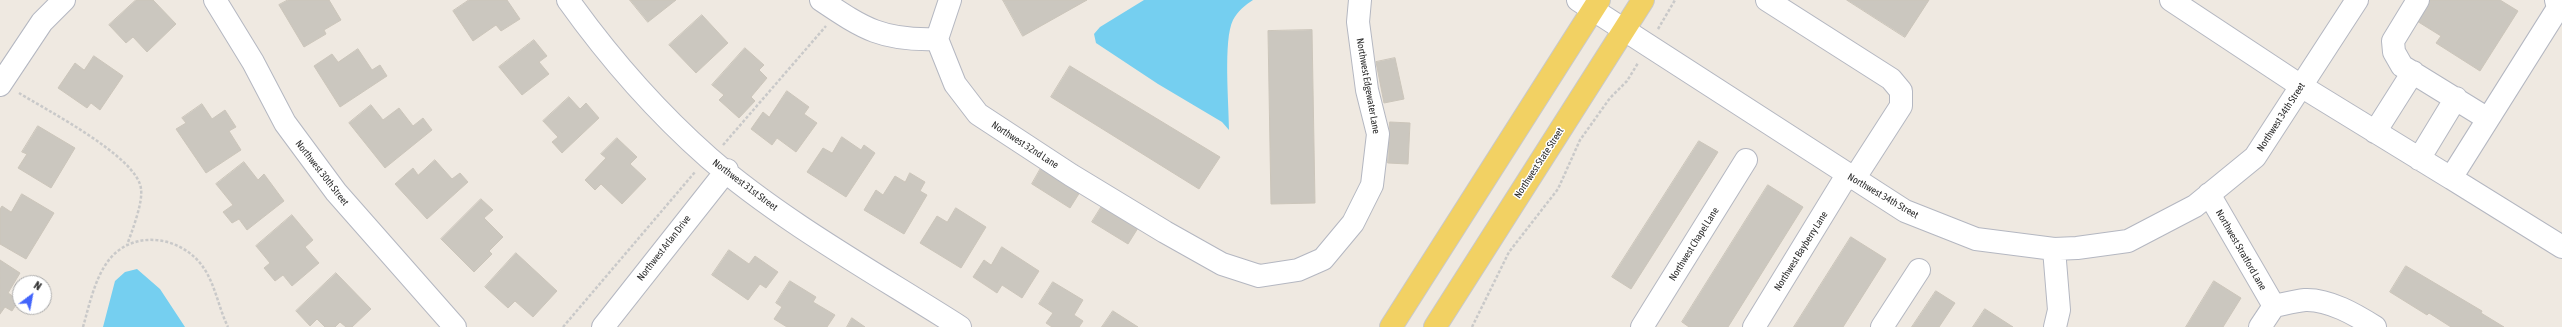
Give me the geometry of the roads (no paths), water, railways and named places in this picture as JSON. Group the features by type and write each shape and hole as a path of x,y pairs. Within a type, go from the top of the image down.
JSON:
{"main road":[{"name":"Northwest State Street","path":"1435,327 1644,0"},
{"path":"1391,327 1590,3"}],"street":[{"path":"1,84 42,22 64,0"},
{"name":"Northwest 30th Street","path":"215,0 253,62 289,129 336,192 455,327"},
{"name":"Northwest 31st Street","path":"568,0 640,89 710,158 777,210 960,327"},
{"path":"821,0 844,17 871,31 907,40 937,39 950,0"},
{"name":"Northwest Edgewater Lane","path":"1259,276 1298,270 1323,259 1353,223 1372,185 1378,134 1367,90 1358,22 1360,0"},
{"name":"Northwest Bayberry Lane","path":"1754,327 1851,177 1901,106 1901,91 1892,79 1767,0"},
{"path":"2171,0 2301,86 2562,246"},
{"name":"Northwest 34th Street","path":"1590,3 1649,45 1905,211 1976,239 2054,249 2078,248 2128,241 2195,206 2255,157 2357,0"},
{"path":"2418,0 2393,41 2394,52 2402,66 2488,119"},
{"path":"2451,178 2558,8 2556,0"},
{"name":"Northwest 32nd Lane","path":"937,39 955,84 978,114 1071,175 1165,232 1222,264 1259,276"},
{"path":"2375,132 2413,72"},
{"path":"2419,159 2456,98"},
{"name":"Northwest Chapel Lane","path":"1642,327 1746,160"},
{"name":"Northwest Arlan Drive","path":"603,327 726,170"},
{"name":"Northwest Stratford Lane","path":"2209,194 2274,306"},
{"path":"2054,249 2059,310 2054,327"},
{"path":"1882,327 1919,270"},
{"path":"2260,327 2274,306 2307,300 2331,305 2360,317 2375,327"}],"water":[{"path":"1144,0 1253,0 1244,6 1237,14 1230,29 1227,57 1229,130 1222,122 1158,84 1096,43 1094,34 1100,27"},
{"path":"137,269 160,289 185,327 103,327 115,281 125,272"}]}
